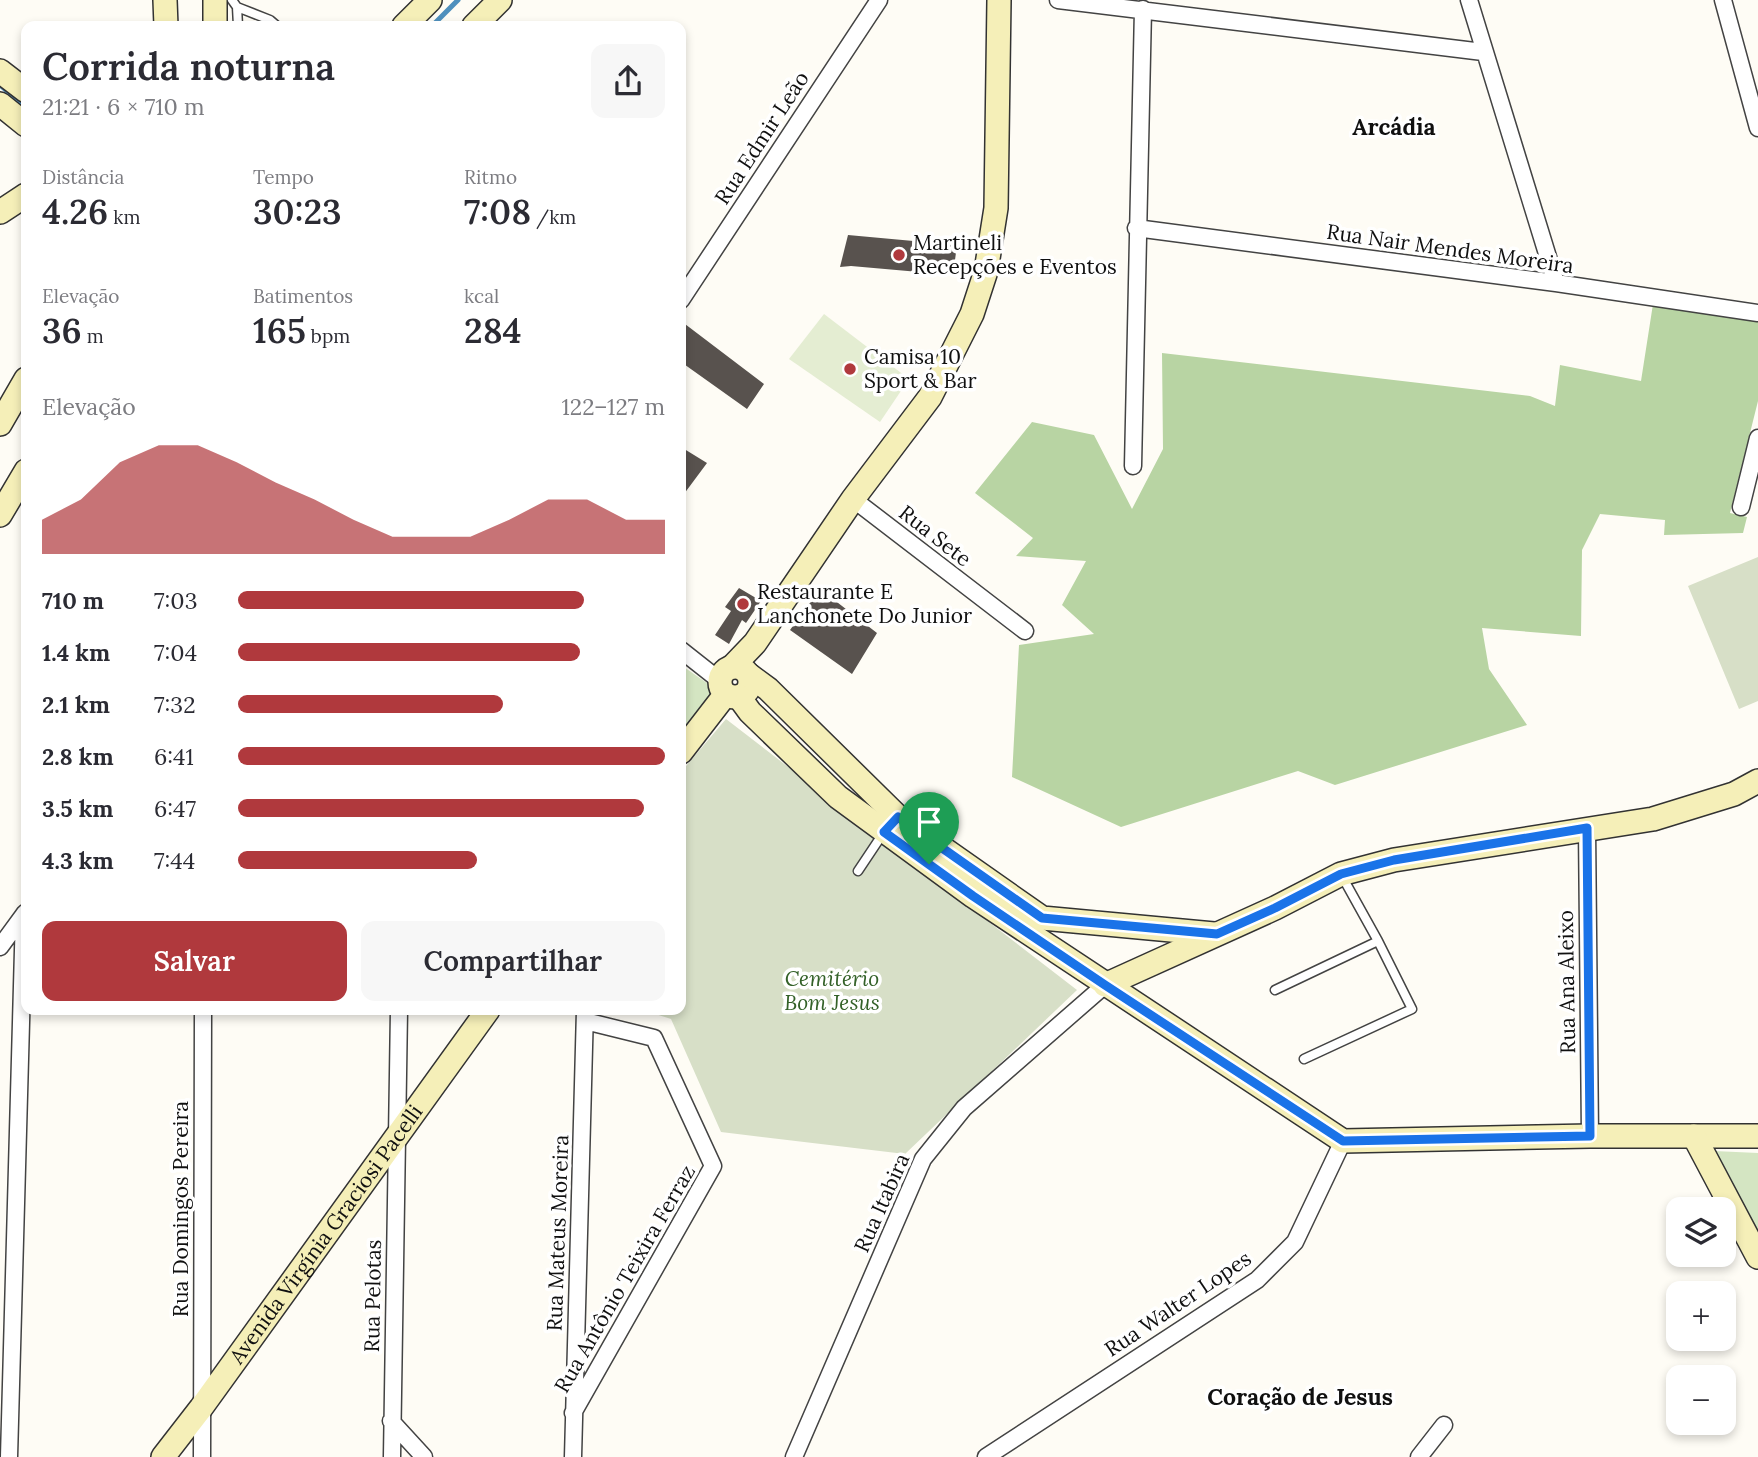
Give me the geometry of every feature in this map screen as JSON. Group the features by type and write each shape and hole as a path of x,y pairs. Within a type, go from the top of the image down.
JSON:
{"street":[{"path":"165,0 166,21"},
{"path":"409,21 430,0"},
{"path":"479,21 500,0"},
{"name":"Rua Edmir Leão","path":"686,292 879,0"},
{"path":"686,745 735,681 755,643 853,499 930,397 972,314 986,271 996,208 999,0"},
{"path":"1058,0 1483,52"},
{"path":"1469,0 1556,283"},
{"path":"1723,0 1758,128"},
{"path":"218,21 228,2"},
{"path":"1133,466 1136,228 1143,9"},
{"path":"0,72 21,87"},
{"path":"0,104 21,121"},
{"path":"0,212 21,198"},
{"name":"Rua Nair Mendes Moreira","path":"1136,228 1556,283 1758,313"},
{"path":"0,424 21,392"},
{"path":"1741,507 1758,438"},
{"path":"0,515 21,479"},
{"name":"Rua Sete","path":"853,499 1025,631"},
{"path":"686,653 735,681 768,689 891,824 973,896 1343,1141 1758,1136"},
{"path":"1105,985 1275,908 1394,860 1653,819 1734,794 1758,781"},
{"path":"1734,794 1758,802"},
{"path":"891,824 1042,918 1217,934"},
{"name":"Rua Ana Aleixo","path":"1587,828 1590,1136"},
{"path":"0,947 21,918"},
{"name":"Rua Itabira","path":"794,1457 923,1159 964,1108 1105,985"},
{"path":"9,1457 22,1015"},
{"name":"Rua Domingos Pereira","path":"202,1457 203,1015"},
{"name":"Rua Pelotas","path":"392,1457 398,1015"},
{"name":"Avenida Virgínia Graciosi Pacelli","path":"163,1457 484,1015"},
{"name":"Rua Antônio Teixira Ferraz","path":"573,1413 713,1166 654,1038 585,1016"},
{"name":"Rua Mateus Moreira","path":"573,1457 585,1016"},
{"path":"1694,1136 1758,1257"},
{"name":"Rua Walter Lopes","path":"986,1457 1257,1280 1296,1241 1343,1141"},
{"path":"391,1421 424,1457"},
{"path":"1419,1457 1444,1425"}],"lane":[{"path":"228,2 236,21"},
{"path":"228,2 271,21"},
{"path":"858,871 891,824"},
{"path":"1304,1059 1412,1009 1345,882"},
{"path":"1275,990 1378,941"}],"green space":[{"path":"1653,304 1758,319 1758,401 1730,513 1747,517 1743,533 1664,535 1665,520 1600,514 1582,550 1581,636 1482,628 1489,669 1527,725 1335,785 1298,771 1121,827 1012,777 1019,645 1094,634 1062,605 1086,561 1016,556 1033,538 975,493 1032,422 1094,435 1132,509 1163,449 1162,353 1530,396 1555,406 1560,365 1641,381"},
{"name":"Camisa 10 Sport & Bar","path":"824,314 909,379 880,422 789,359"},
{"path":"1758,557 1758,701 1739,709 1688,586"},
{"path":"686,668 717,690 686,732"},
{"name":"Cemitério Bom Jesus","path":"726,719 1077,990 905,1154 721,1132 671,1019 659,1015 686,1015 686,766"},
{"path":"1714,1151 1758,1153 1758,1232"}],"building":[{"name":"Martineli Recepções e Eventos","path":"848,235 957,245 953,275 840,267"},
{"path":"686,325 764,384 747,409 686,366"},
{"path":"686,450 707,463 686,491"},
{"path":"739,588 761,601 746,623 742,620 729,644 715,635 731,611 725,607"},
{"path":"820,589 877,633 852,674 790,630"}],"waterway":[{"path":"437,21 458,0"},
{"path":"0,85 21,103"}],"place":[{"name":"Martineli Recepções e Eventos","path":"899,255"},
{"name":"Camisa 10 Sport & Bar","path":"850,369"},
{"name":"Restaurante E Lanchonete Do Junior","path":"743,604"}],"district":[{"name":"Arcádia","path":"1394,127"},
{"name":"Coração de Jesus","path":"1300,1397"}],"route":[{"path":"898,817 1042,918 1217,934 1341,874 1394,860 1587,828 1590,1136 1343,1141 1105,985 929,864 884,832 898,817"}]}
